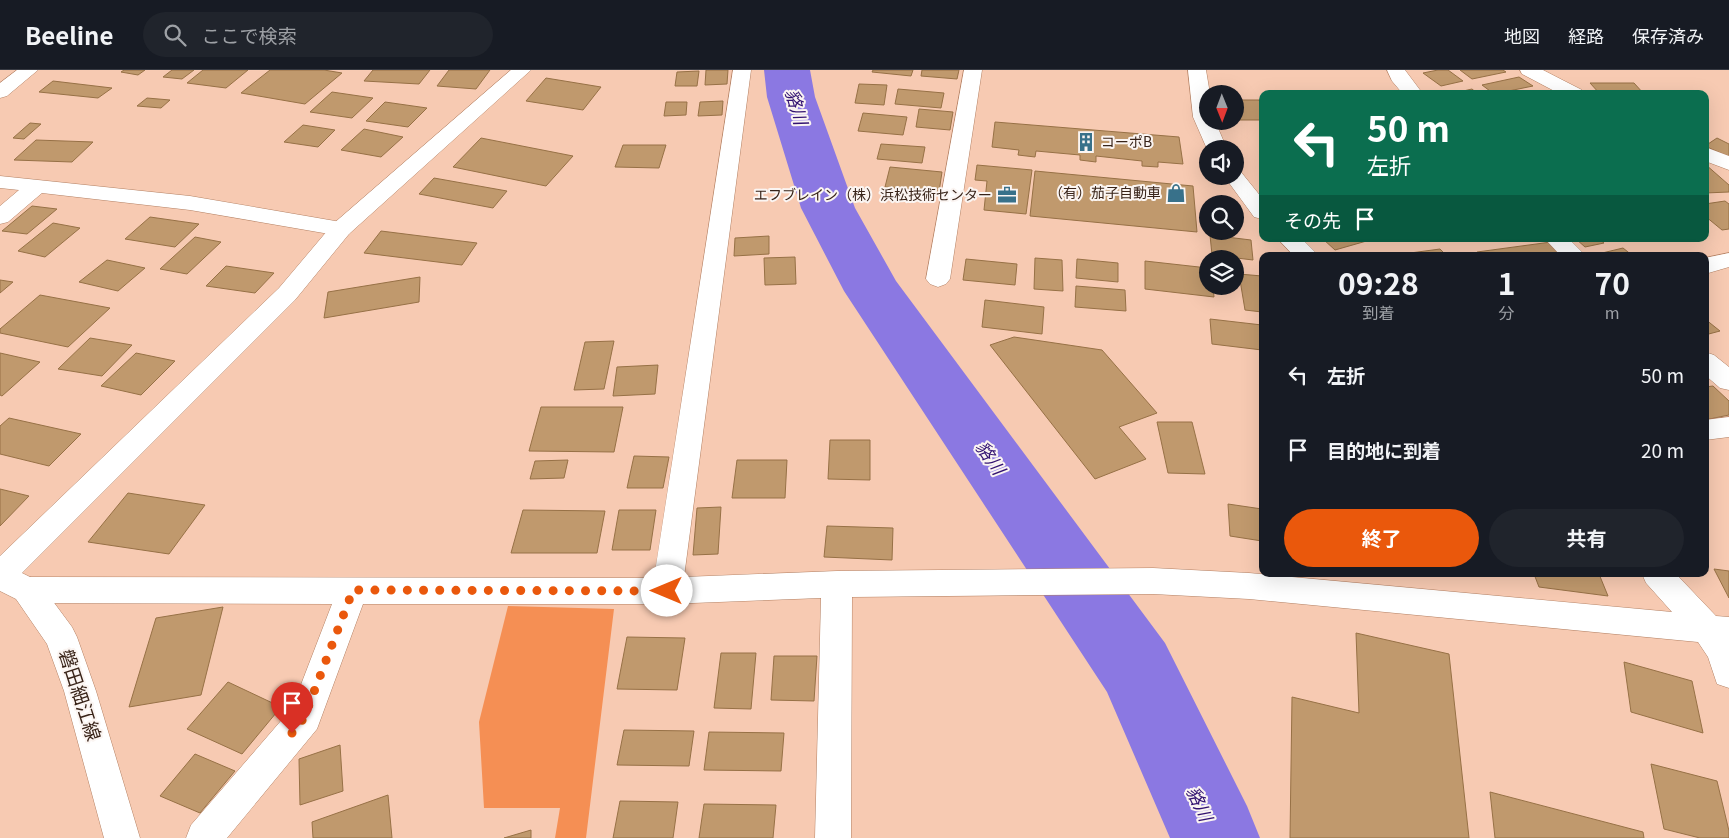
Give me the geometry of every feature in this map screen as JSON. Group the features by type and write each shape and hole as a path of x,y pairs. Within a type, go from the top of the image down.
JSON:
{"street":[{"path":"0,92 29,70"},
{"path":"9,581 287,294 341,228 522,70"},
{"path":"667,591 742,70"},
{"path":"938,279 973,70"},
{"path":"1197,70 1203,117 1213,140"},
{"path":"1396,70 1399,77 1410,90"},
{"path":"1529,70 1567,90"},
{"path":"1709,155 1729,164"},
{"path":"0,182 190,203 341,228"},
{"path":"1241,185 1259,208"},
{"path":"0,217 37,186"},
{"path":"1292,242 1304,252"},
{"path":"1559,242 1571,252"},
{"path":"1709,265 1729,260"},
{"path":"1709,364 1729,381"},
{"path":"1709,430 1729,427"},
{"path":"1660,577 1719,630 1722,651 1729,673"},
{"path":"9,581 353,590 667,591 837,584 1153,581 1259,587 1719,630"},
{"name":"磐田細江線","path":"9,581 61,637 80,691 122,838"},
{"path":"833,838 837,584"},
{"path":"204,838 304,718 353,590"}],"shaded area":[{"path":"508,606 614,609 586,838 555,838 560,808 484,808 479,722"}],"building":[{"path":"124,70 145,70 138,75 121,72"},
{"path":"172,70 194,70 182,79 163,77"},
{"path":"203,70 248,70 226,88 187,83"},
{"path":"270,70 324,70 342,73 305,104 241,93"},
{"path":"373,70 430,70 419,84 364,81"},
{"path":"449,70 490,70 476,89 437,86"},
{"path":"706,70 728,70 727,84 705,85"},
{"path":"873,70 913,70 911,76 872,72"},
{"path":"922,70 959,70 957,79 921,76"},
{"path":"1448,70 1463,81 1441,86 1423,73"},
{"path":"1460,70 1503,70 1506,72 1472,79"},
{"path":"699,71 697,86 675,86 677,72"},
{"path":"1519,77 1533,86 1514,90 1489,90 1482,85"},
{"path":"546,78 601,87 583,110 526,101"},
{"path":"53,81 112,88 98,98 39,92"},
{"path":"1590,83 1634,83 1640,90 1596,90"},
{"path":"859,84 887,85 884,105 855,103"},
{"path":"898,89 944,93 941,108 895,104"},
{"path":"332,92 373,98 352,118 310,112"},
{"path":"147,98 170,100 161,108 137,106"},
{"path":"1244,100 1259,100 1259,120 1244,120"},
{"path":"723,101 722,115 698,116 700,102"},
{"path":"385,102 427,108 408,127 366,121"},
{"path":"666,102 687,102 686,115 664,116"},
{"path":"919,109 953,112 950,130 916,127"},
{"path":"863,113 907,117 903,135 858,131"},
{"name":"コーポB","path":"995,122 1179,137 1183,164 1158,162 1158,167 1142,166 1142,161 1096,156 1096,162 1080,160 1080,155 1036,151 1035,157 1018,155 1019,150 992,147"},
{"path":"30,123 41,124 24,139 13,138"},
{"path":"303,125 335,130 318,147 284,142"},
{"path":"364,129 403,137 381,157 341,150"},
{"path":"481,138 573,156 546,186 453,167"},
{"path":"1717,138 1729,144 1729,157 1709,148 1709,143"},
{"path":"36,140 93,142 72,162 14,160"},
{"path":"881,144 925,147 922,163 877,159"},
{"path":"623,145 666,145 659,168 615,167"},
{"name":"エフブレイン（株）浜松技術センター","path":"977,165 1032,170 1026,214 984,210 987,181 975,180"},
{"path":"890,167 942,172 939,192 885,187"},
{"path":"1709,168 1729,185 1729,192 1709,193"},
{"path":"1035,171 1193,186 1197,232 1030,216"},
{"path":"434,178 507,191 493,208 419,194"},
{"path":"1725,201 1729,204 1729,229 1722,230 1709,219 1709,203"},
{"path":"32,206 57,209 27,234 2,231"},
{"path":"150,217 199,224 175,247 125,239"},
{"path":"53,223 80,228 45,257 18,251"},
{"path":"381,231 477,243 462,265 364,253"},
{"path":"769,236 769,254 734,256 735,238"},
{"path":"195,237 221,242 187,274 160,269"},
{"path":"1210,240 1251,240 1253,260 1244,259 1244,250 1212,250"},
{"path":"1326,242 1363,242 1335,250"},
{"path":"1551,242 1562,252 1477,252"},
{"path":"1579,242 1604,243 1585,247"},
{"path":"1623,248 1628,252 1606,252"},
{"path":"1440,249 1443,252 1418,252"},
{"path":"795,257 796,284 765,285 764,258"},
{"path":"1035,258 1062,260 1063,291 1034,289"},
{"path":"966,259 1017,264 1015,285 963,280"},
{"path":"1077,259 1118,263 1118,282 1076,278"},
{"path":"107,260 145,268 118,291 79,282"},
{"path":"1145,261 1199,267 1199,295 1214,295 1214,297 1145,289"},
{"path":"226,266 274,273 255,293 206,286"},
{"path":"1244,274 1259,276 1259,312 1245,310 1242,295"},
{"path":"420,277 419,302 324,318 328,292"},
{"path":"0,280 13,282 0,293"},
{"path":"1076,286 1125,290 1126,311 1075,307"},
{"path":"40,295 110,308 68,347 0,333 0,329"},
{"path":"985,300 1044,307 1042,334 982,327"},
{"path":"1210,319 1259,325 1259,350 1212,344"},
{"path":"1709,322 1720,331 1709,334"},
{"path":"1014,337 1102,350 1157,413 1119,427 1146,459 1095,479 990,345"},
{"path":"90,338 132,345 102,376 58,369"},
{"path":"614,341 604,389 574,390 585,342"},
{"path":"0,353 40,362 2,396 0,395"},
{"path":"136,353 175,361 141,395 101,386"},
{"path":"658,365 655,394 613,396 617,367"},
{"path":"1709,386 1713,386 1729,401 1729,415 1709,419"},
{"path":"541,407 623,407 614,452 529,451"},
{"path":"9,418 81,434 49,466 0,454 0,426"},
{"path":"1157,422 1192,422 1205,474 1168,473"},
{"path":"830,440 870,440 870,480 828,479"},
{"path":"634,456 669,457 663,488 627,488"},
{"path":"568,460 564,478 530,479 535,461"},
{"path":"737,460 787,460 785,498 732,498"},
{"path":"0,489 29,496 0,526"},
{"path":"128,493 205,505 169,554 88,542"},
{"path":"1228,504 1259,509 1259,541 1230,536"},
{"path":"721,507 718,554 693,555 697,508"},
{"path":"523,510 605,511 597,553 511,553"},
{"path":"619,510 656,510 650,550 612,550"},
{"path":"827,526 893,528 892,560 824,557"},
{"path":"1714,569 1729,571 1729,598"},
{"path":"1535,577 1600,577 1608,596 1539,587"},
{"path":"223,607 201,695 129,707 156,618"},
{"path":"1356,633 1449,654 1469,838 1290,838 1292,697 1359,713"},
{"path":"627,637 685,638 677,690 617,689"},
{"path":"721,653 756,653 751,709 714,708"},
{"path":"774,656 817,656 814,701 771,700"},
{"path":"1624,662 1692,681 1703,733 1631,712"},
{"path":"228,682 281,707 242,754 187,729"},
{"path":"624,730 694,731 689,766 617,765"},
{"path":"709,732 784,733 781,771 704,770"},
{"path":"340,745 343,791 300,805 299,759"},
{"path":"195,754 235,771 200,813 160,796"},
{"path":"1651,764 1717,781 1729,838 1700,838 1664,829"},
{"path":"1490,792 1643,832 1644,838 1495,838"},
{"path":"388,795 392,838 313,838 312,822"},
{"path":"620,801 678,802 673,838 613,838"},
{"path":"704,804 776,805 773,838 699,838"},
{"path":"531,830 531,838 504,838"}],"waterway":[{"name":"貉川","path":"787,70 791,97 828,208 873,291 1137,669 1215,838"}],"place":[{"name":"コーポB","path":"1086,142"},
{"name":"（有）茄子自動車","path":"1176,193"},
{"name":"エフブレイン（株）浜松技術センター","path":"1007,195"}],"route":[{"path":"292,733 304,718 353,590 667,591"}]}
